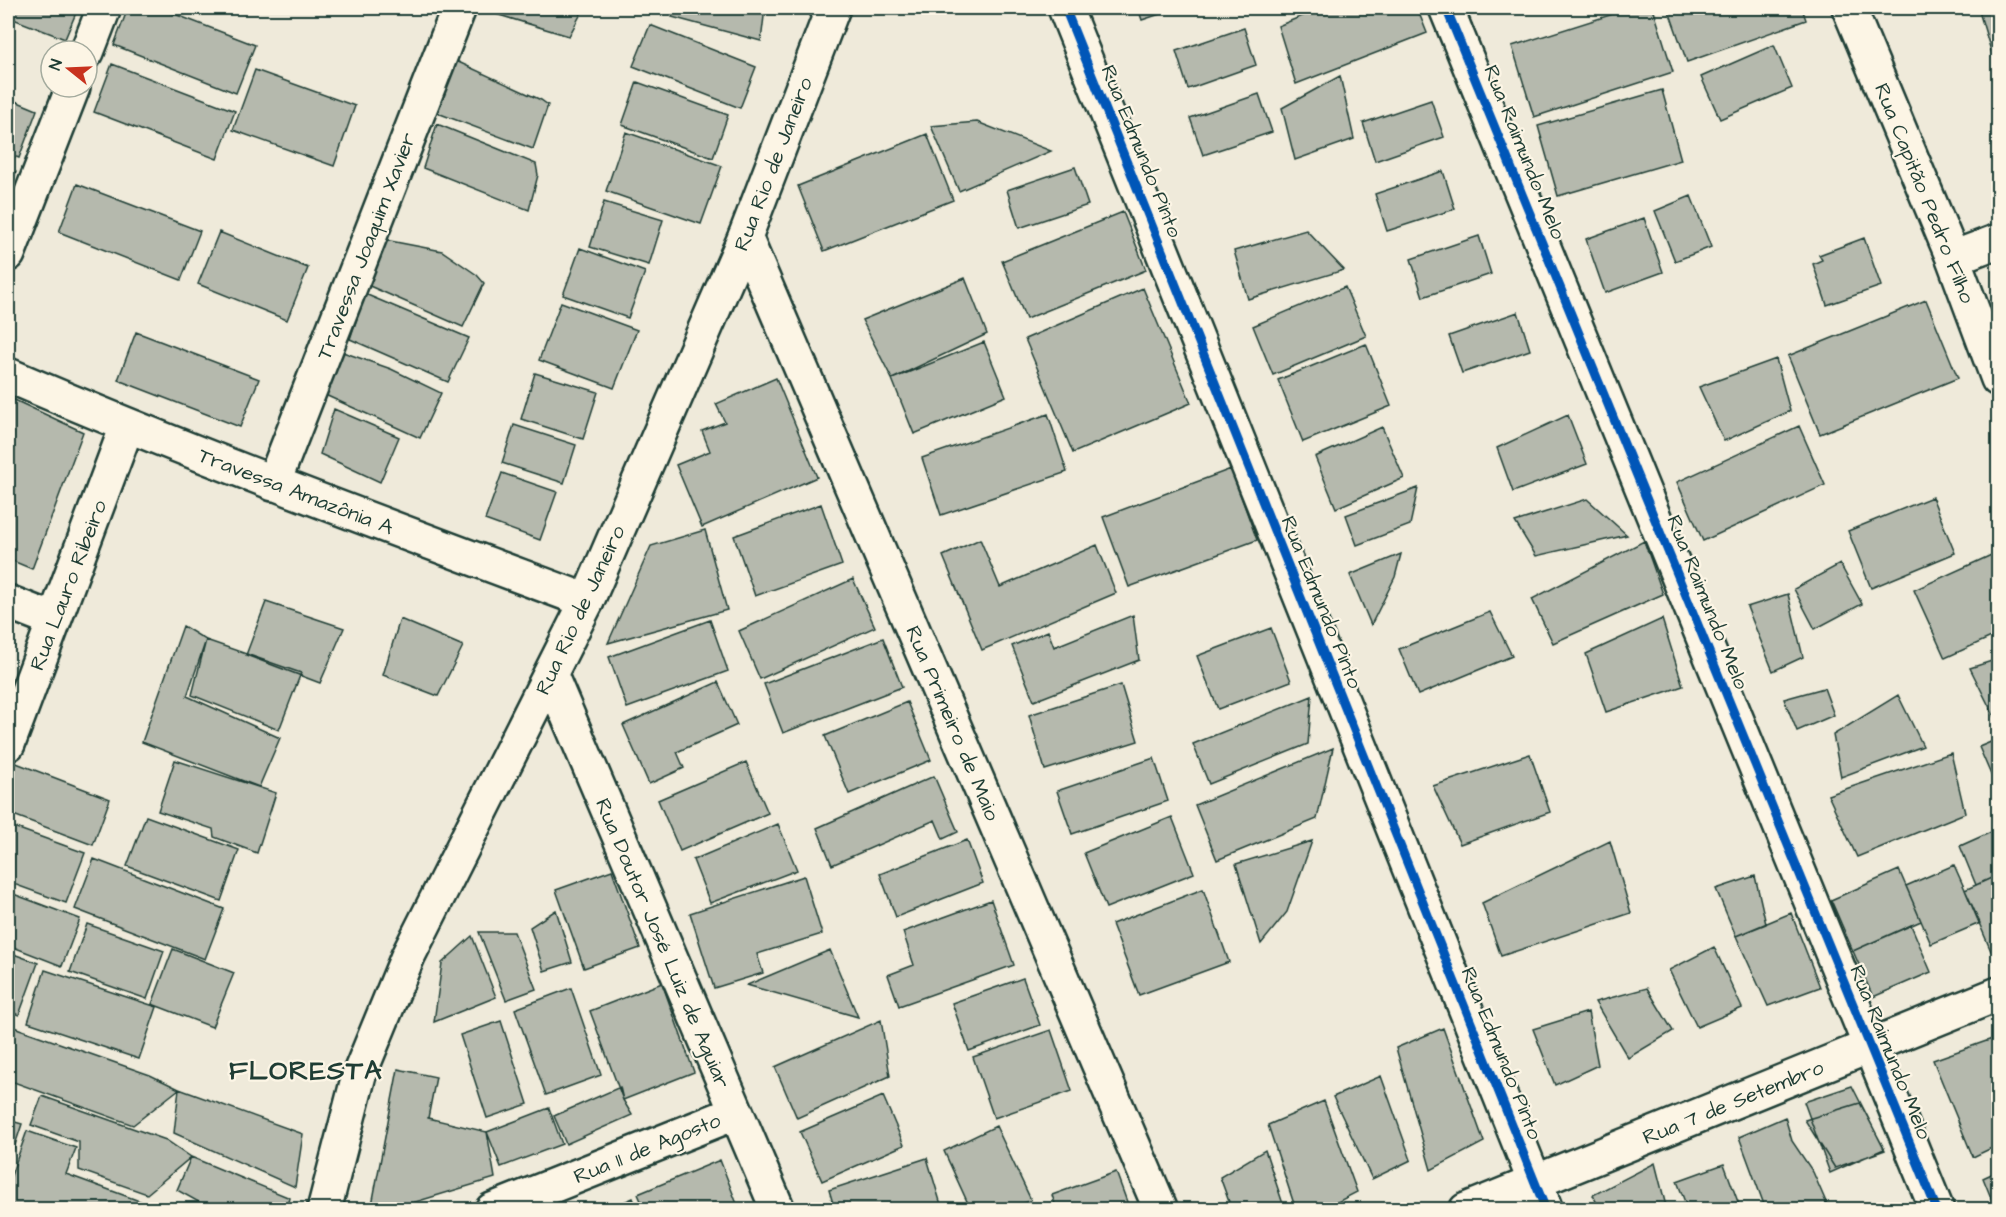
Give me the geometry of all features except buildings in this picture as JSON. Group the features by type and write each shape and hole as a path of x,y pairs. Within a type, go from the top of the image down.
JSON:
{"street":[{"path":"92,39 104,8"},
{"name":"Travessa Joaquim Xavier","path":"273,483 459,8"},
{"name":"Rua Rio de Janeiro","path":"324,1209 359,1075 408,956 467,835 551,676 586,601 746,237 833,8"},
{"name":"Rua Edmundo Pinto","path":"1065,8 1540,1196"},
{"name":"Rua Raimundo Melo","path":"1446,8 1937,1209"},
{"name":"Rua Capitão Pedro Filho","path":"1849,8 1953,258 1998,379"},
{"path":"8,254 68,99"},
{"name":"Rua Primeiro de Maio","path":"746,237 1161,1209"},
{"path":"1953,258 1998,241"},
{"name":"Travessa Amazônia A","path":"8,375 127,426 586,601"},
{"name":"Rua Lauro Ribeiro","path":"8,744 127,426"},
{"path":"8,602 54,620"},
{"name":"Rua Doutor José Luiz de Aguiar","path":"551,676 735,1113 778,1209"},
{"name":"Rua 7 de Setembro","path":"1466,1209 1540,1196 1869,1047 1998,994"},
{"name":"Rua 11 de Agosto","path":"492,1209 735,1113"}],"cycle path":[{"path":"1065,8 1546,1210"},
{"path":"1446,8 1937,1210"}],"district":[{"name":"FLORESTA","path":"306,1070"}]}
